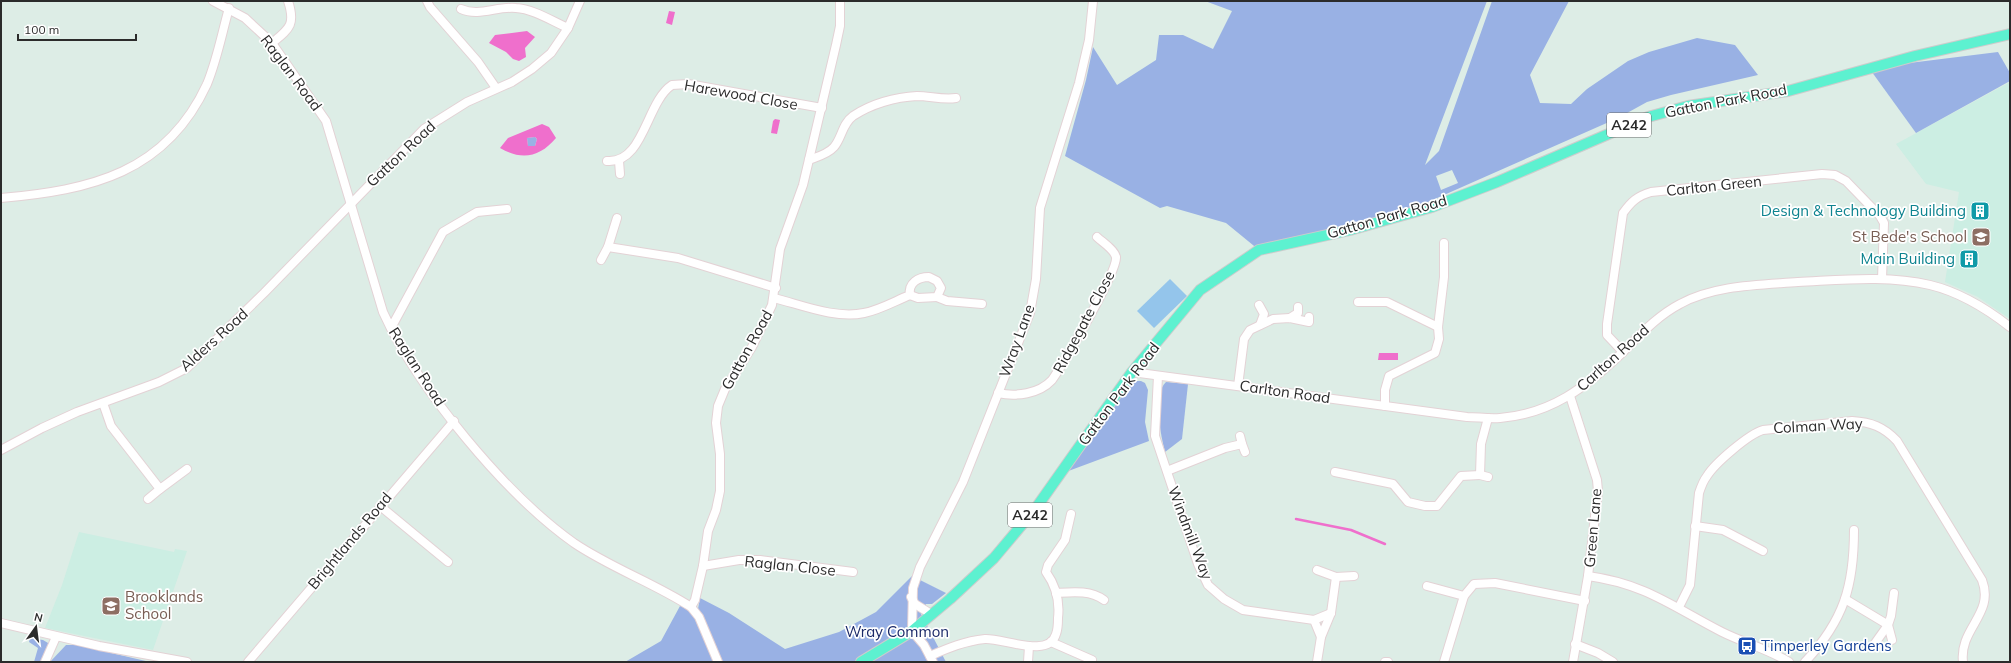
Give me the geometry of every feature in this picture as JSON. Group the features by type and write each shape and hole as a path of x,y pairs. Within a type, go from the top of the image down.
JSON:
{"main road":[{"name":"Gatton Park Road","path":"912,631 994,558 1036,508 1132,372 1200,290 1259,250 1350,230 1432,207 1497,182 1648,117 1688,106 1788,90 1915,56 2010,34"},
{"name":"A242","path":"861,662 912,631"}],"street":[{"name":"Raglan Road","path":"213,1 228,8 258,28 272,43 326,121 351,202 376,292 391,328 426,384 454,421 489,464 510,485 574,542 691,607 699,617 705,629 718,662"},
{"path":"272,43 287,32 290,26 292,18 288,1"},
{"path":"427,1 430,8 478,62 496,88"},
{"name":"Gatton Road","path":"351,202 424,129 446,113 496,88 512,82 532,69 551,53 568,28 580,1"},
{"name":"Gatton Road","path":"691,607 695,600 704,566 708,532 716,510 720,484 720,454 716,423 718,406 725,389 752,348 768,315 774,298 780,248 803,185 822,108 840,26 840,1"},
{"name":"Wray Lane","path":"912,631 911,597 918,572 963,482 1030,313 1036,279 1040,208 1079,83 1089,40 1093,1"},
{"path":"1,198 75,189 115,176 152,155 187,120 207,84 214,64 228,8"},
{"path":"461,9 475,13 506,8 516,8 527,10 568,28"},
{"name":"Harewood Close","path":"619,161 631,152 662,95 672,85 688,84 822,108"},
{"path":"810,160 834,148 847,122 853,116 882,102 918,96 944,99 956,98"},
{"path":"607,161 619,161 620,174"},
{"name":"Carlton Green","path":"1623,352 1607,335 1607,324 1623,213 1631,202 1641,195 1651,192 1822,174 1835,175 1846,181 1880,216 1884,223 1882,279"},
{"name":"Alders Road","path":"1,450 42,428 159,382 187,368 264,293 351,202"},
{"path":"391,328 443,232 477,212 508,209"},
{"path":"601,260 608,246 617,218"},
{"name":"Ridgegate Close","path":"998,393 1022,394 1044,388 1052,380 1101,293 1115,264 1116,257 1113,251 1097,237"},
{"path":"1385,406 1385,390 1389,376 1435,353 1439,339 1438,327 1444,277 1444,243"},
{"path":"608,246 678,258 776,288"},
{"path":"910,294 909,290 913,282 918,278 928,277 937,281 941,288 937,297"},
{"name":"Carlton Road","path":"1132,372 1467,417 1499,418 1526,414 1559,402 1570,396 1598,375 1644,331 1671,309 1688,300 1710,293 1740,287 1783,283 1882,279 1916,283 1944,290 1971,301 2010,327"},
{"path":"774,298 838,314 850,315 865,313 885,306 910,294"},
{"path":"910,294 918,298 937,297 947,301 982,304"},
{"path":"1358,302 1387,302 1438,327"},
{"path":"1259,305 1264,314 1260,324"},
{"path":"1290,318 1298,313 1298,307"},
{"path":"1238,386 1244,338 1250,330 1273,319 1290,318 1309,322 1309,317"},
{"name":"Windmill Way","path":"1158,376 1155,436 1198,564 1208,585 1224,599 1244,610 1314,620"},
{"name":"Green Lane","path":"1570,396 1598,486 1585,601 1575,644 1573,662"},
{"path":"103,403 111,426 160,489"},
{"path":"1480,475 1481,444 1488,418"},
{"name":"Brightlands Road","path":"248,662 454,421"},
{"name":"Colman Way","path":"1679,607 1690,585 1699,493 1708,474 1756,432 1773,428 1852,422 1866,423 1883,428 1897,441 1978,572 1985,588 1985,602 1983,610 1970,629 1964,643 1963,662"},
{"path":"1167,471 1225,448 1243,448 1240,436"},
{"path":"148,499 187,469"},
{"path":"1335,472 1393,484 1408,502 1425,506 1437,506 1462,476 1480,475 1488,477"},
{"path":"380,506 448,562"},
{"path":"912,631 924,646 931,659 960,644 988,639 1039,647 1051,642 1056,635 1059,613 1054,585 1046,572 1048,565 1065,540 1071,514"},
{"path":"1695,526 1723,530 1763,551"},
{"path":"1805,662 1830,632 1850,586 1854,559 1854,530"},
{"name":"Raglan Close","path":"704,566 740,560 760,560 852,572"},
{"path":"1317,570 1336,578 1354,576"},
{"path":"1588,576 1615,580 1656,595 1722,632 1766,650 1789,662"},
{"path":"1318,662 1321,637 1331,613 1336,578"},
{"path":"1444,662 1464,596 1474,584 1495,584 1585,601"},
{"path":"1427,586 1464,596"},
{"path":"1056,593 1080,592 1100,597 1104,600"},
{"path":"1873,646 1888,625 1891,616 1894,592"},
{"path":"911,597 915,604 931,614"},
{"path":"1845,599 1888,625 1892,640"},
{"path":"1321,637 1314,620 1331,613"},
{"path":"1,623 56,637 187,662"},
{"path":"45,662 56,637"},
{"path":"1051,642 1092,660"},
{"path":"1575,644 1610,659 1613,662"},
{"path":"1028,662 1029,646"}],"shaded area":[{"path":"669,11 675,12 672,25 666,23"},
{"path":"527,31 535,37 525,48 526,57 519,61 513,59 506,52 489,43 495,35"},
{"name":"St Bede's School","path":"2010,82 2010,319 1978,297 1945,282 1959,192 1926,184 1896,144"},
{"path":"775,119 780,120 777,134 771,133 773,121"},
{"path":"542,124 549,127 556,138 537,153 523,156 516,155 500,148 508,138","holes":["535,137 537,139 535,146 528,146 527,138"]},
{"path":"1170,279 1187,296 1154,328 1137,311"},
{"path":"1379,353 1398,353 1398,360 1378,360"},
{"name":"Brooklands School","path":"79,532 174,552 175,549 187,551 153,650 45,628 62,585"}],"green space":[{"path":"1205,1 1487,1 1425,165 1439,151 1492,1 1569,1 1530,75 1540,103 1571,104 1587,89 1628,61 1649,52 1697,38 1735,45 1758,75 1647,102 1618,118 1419,206 1259,250 1226,223 1167,206 1160,208 1065,156 1086,80 1093,47 1117,85 1156,60 1159,35 1183,35 1213,49 1232,11","holes":["1452,170 1458,183 1441,190 1436,176"]},
{"path":"1998,52 2010,73 2010,81 1916,133 1869,68"},
{"path":"535,137 537,139 535,146 528,147 527,138"},
{"path":"1132,381 1141,381 1145,383 1148,390 1145,422 1149,441 1063,473"},
{"path":"1166,382 1188,384 1182,439 1165,452 1158,406 1159,396"},
{"name":"Wray Common","path":"912,576 946,593 932,604 926,604 921,614 946,662 625,662 661,641 680,606 698,609 700,598 729,613 785,649 839,632 876,612"},
{"path":"30,638 43,640 48,643 48,647 42,662 34,662 38,648 29,642"},
{"path":"66,645 77,645 150,662 50,662"}],"waterway":[{"path":"1296,519 1351,530 1385,544"}],"place":[{"name":"Design & Technology Building","path":"1980,211"},
{"name":"St Bede's School","path":"1981,237"},
{"name":"Main Building","path":"1969,259"},
{"name":"Brooklands School","path":"111,606"},
{"name":"Timperley Gardens","path":"1747,646"}]}
